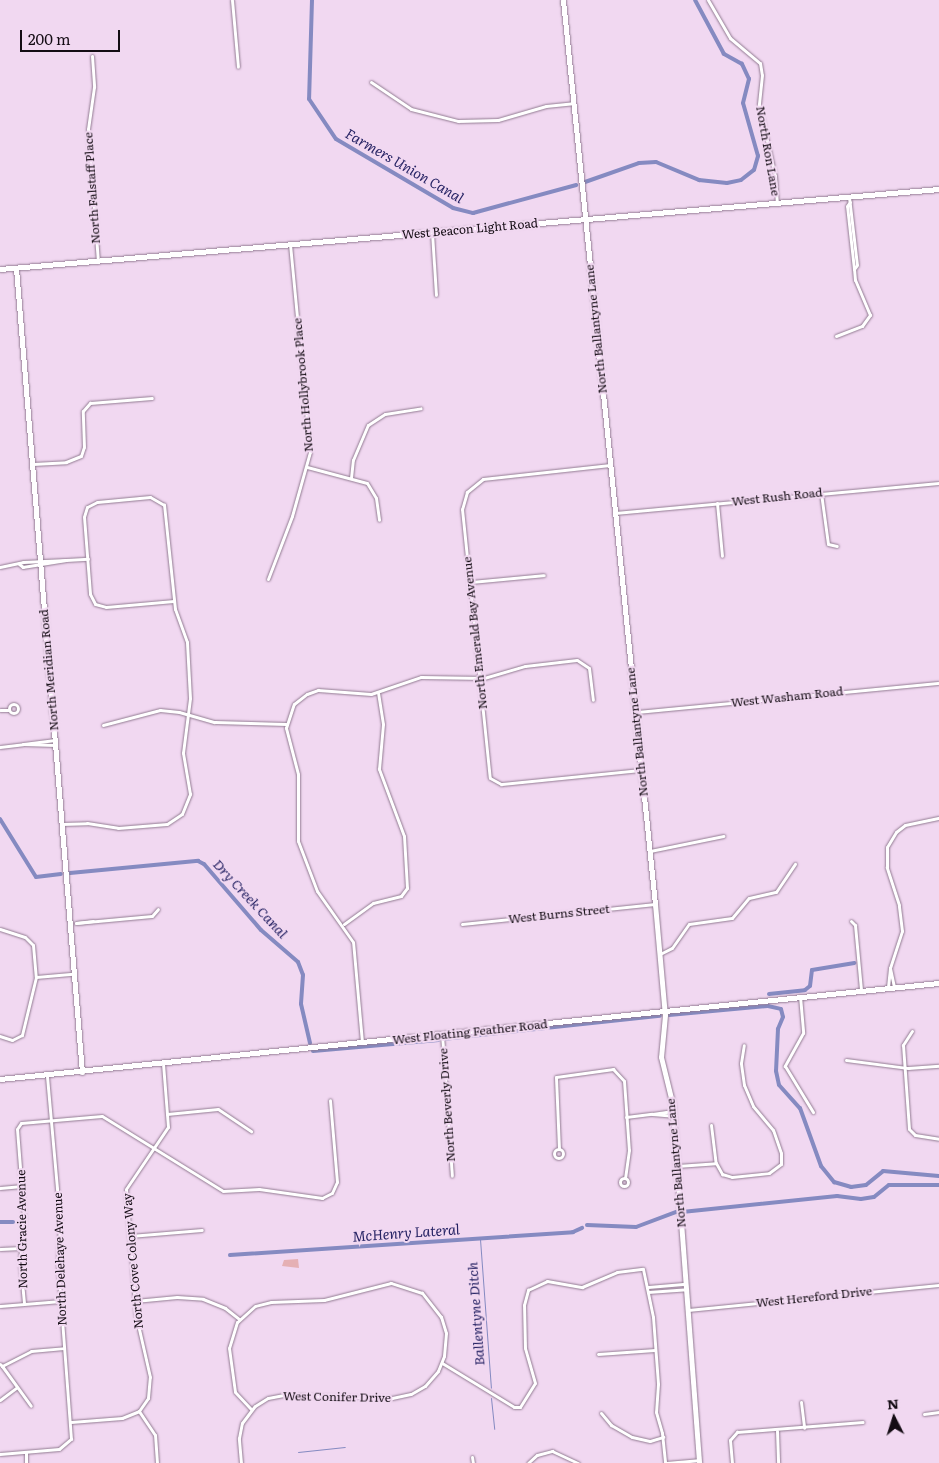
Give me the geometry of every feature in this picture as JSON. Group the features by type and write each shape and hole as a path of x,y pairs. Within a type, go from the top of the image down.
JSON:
{"street":[{"path":"232,0 238,67"},
{"name":"North Ballantyne Lane","path":"563,0 660,954 664,1011 661,1057 673,1113 698,1462"},
{"name":"North Ron Lane","path":"708,0 730,38 760,62 762,75 759,105 775,176 777,203"},
{"name":"North Falstaff Place","path":"92,56 94,87 88,129 98,261"},
{"path":"371,82 412,109 458,121 498,120 546,106 574,103"},
{"name":"West Beacon Light Road","path":"0,269 777,203 850,200 939,189"},
{"path":"836,336 862,326 870,315 855,280 847,206 850,200"},
{"path":"432,233 436,295"},
{"name":"North Hollybrook Place","path":"268,579 307,467 310,437 290,245"},
{"name":"North Meridian Road","path":"16,268 82,1072"},
{"path":"32,464 73,461 81,456 84,447 83,411 90,404 152,398"},
{"path":"351,478 352,460 368,425 385,414 421,408"},
{"name":"North Emerald Bay Avenue","path":"610,465 488,477 471,487 462,510 492,781 501,784 641,770"},
{"path":"307,467 364,480 370,486 376,498 379,520"},
{"name":"West Rush Road","path":"614,513 939,483"},
{"path":"821,493 828,544 837,546"},
{"path":"62,824 87,823 118,828 167,824 179,817 190,794 183,753 188,714 187,642 174,601 165,509 161,501 148,497 97,502 87,507 84,517 90,594 95,604 106,608 174,601"},
{"path":"717,503 722,556"},
{"path":"0,567 88,559"},
{"path":"470,582 544,575"},
{"path":"362,1043 355,951 344,924 317,891 302,854 296,819 298,774 286,724 294,704 312,692 378,693 430,676 480,679 525,666 583,661 589,668 593,700"},
{"name":"West Washam Road","path":"634,712 939,683"},
{"path":"344,924 373,903 401,896 407,888 404,836 379,769 383,724 378,693"},
{"path":"0,710 9,710"},
{"path":"103,725 154,711 188,714 215,722 286,724"},
{"path":"0,747 55,742"},
{"path":"891,987 890,968 902,931 899,905 886,856 896,832 911,823 939,818"},
{"path":"650,851 723,836"},
{"path":"660,954 672,948 690,924 732,918 749,898 776,892 795,864"},
{"name":"West Burns Street","path":"462,924 655,904"},
{"path":"70,923 152,916 158,910"},
{"path":"851,921 855,925 861,990"},
{"path":"0,929 25,938 33,945 36,977 24,1030 17,1039 7,1040 0,1036"},
{"path":"36,977 74,974"},
{"name":"West Floating Feather Road","path":"0,1079 163,1064 800,996 939,983"},
{"path":"800,996 803,1033 785,1066 812,1112"},
{"path":"912,1031 903,1045 911,1133 939,1138"},
{"name":"North Beverly Drive","path":"442,1034 452,1176"},
{"path":"711,1125 716,1163 722,1174 732,1177 769,1173 781,1164 781,1153 773,1130 753,1106 744,1085 741,1063 744,1045"},
{"path":"846,1060 905,1068 939,1066"},
{"name":"North Cove Colony Way","path":"139,1411 148,1398 150,1377 135,1301 127,1186 167,1131 163,1064"},
{"path":"559,1149 556,1077 607,1068 619,1072 624,1081 629,1150 625,1178"},
{"name":"North Delehaye Avenue","path":"26,1452 59,1449 69,1443 71,1422 60,1301 58,1265 60,1222 48,1075"},
{"path":"51,1120 102,1116 223,1191 259,1189 315,1199 332,1193 337,1179 330,1100"},
{"path":"167,1114 218,1109 251,1131"},
{"path":"626,1117 673,1113"},
{"name":"North Gracie Avenue","path":"24,1304 19,1124 51,1120"},
{"path":"677,1166 716,1163"},
{"path":"0,1188 22,1186"},
{"path":"130,1236 202,1230"},
{"path":"0,1249 21,1248"},
{"path":"241,1463 240,1430 251,1410 238,1399 233,1385 230,1340 239,1319 252,1308 267,1302 324,1300 380,1284 399,1284 418,1291 436,1307 446,1333 442,1363 517,1408 523,1405 534,1383 525,1348 524,1305 528,1290 547,1281 582,1287 617,1272 643,1269 648,1287 656,1350 656,1412 663,1437 665,1463 698,1462"},
{"name":"West Hereford Drive","path":"688,1310 939,1285"},
{"path":"648,1287 686,1286"},
{"path":"648,1292 686,1286"},
{"path":"135,1301 176,1296 204,1299 225,1308 239,1319"},
{"path":"0,1306 60,1301"},
{"path":"31,1406 1,1365 23,1353 64,1348"},
{"path":"598,1354 656,1350"},
{"name":"West Conifer Drive","path":"251,1410 264,1400 280,1396 392,1398 407,1395 428,1384 442,1363"},
{"path":"0,1400 17,1387"},
{"path":"801,1402 804,1428"},
{"path":"71,1422 126,1417 139,1411 155,1435 157,1463"},
{"path":"924,1414 939,1412"},
{"path":"601,1413 611,1425 632,1437 650,1441 663,1437"},
{"path":"732,1463 732,1435 863,1422"},
{"path":"777,1431 778,1463"},
{"path":"528,1463 537,1454 552,1451 578,1463"},
{"path":"0,1454 26,1452 26,1463"},
{"path":"472,1457 473,1463"}],"shaded area":[{"path":"298,1259 299,1268 282,1266 284,1260"}],"waterway":[{"name":"Farmers Union Canal","path":"312,0 309,99 336,139 453,208 473,213 576,185"},
{"name":"Farmers Union Canal","path":"585,182 639,163 656,162 699,180 727,183 741,180 754,170 758,156 743,103 749,79 742,64 724,54 695,0"},
{"name":"Dry Creek Canal","path":"0,819 36,877 61,874"},
{"name":"Dry Creek Canal","path":"70,873 198,861 204,864 261,930 298,962 303,975 301,1004 310,1043"},
{"path":"769,994 805,990 810,986 812,970 854,963"},
{"name":"Dry Creek Canal","path":"669,1015 768,1006 781,1009 783,1017 778,1029 776,1071 779,1085 800,1108 821,1166 834,1182 851,1187 866,1185 883,1171 939,1176"},
{"name":"Dry Creek Canal","path":"443,1039 660,1016"},
{"name":"Dry Creek Canal","path":"313,1051 439,1040"},
{"name":"McHenry Lateral","path":"682,1212 837,1196 861,1199 874,1197 889,1185 939,1185"},
{"name":"McHenry Lateral","path":"587,1225 636,1227 676,1212"},
{"name":"McHenry Lateral","path":"0,1222 13,1222"},
{"name":"McHenry Lateral","path":"230,1255 573,1232 582,1228"},
{"name":"Ballentyne Ditch","path":"480,1239 491,1388"},
{"name":"Ballentyne Ditch","path":"491,1398 494,1429"},
{"name":"Ballentyne Ditch","path":"298,1452 345,1447"}]}
